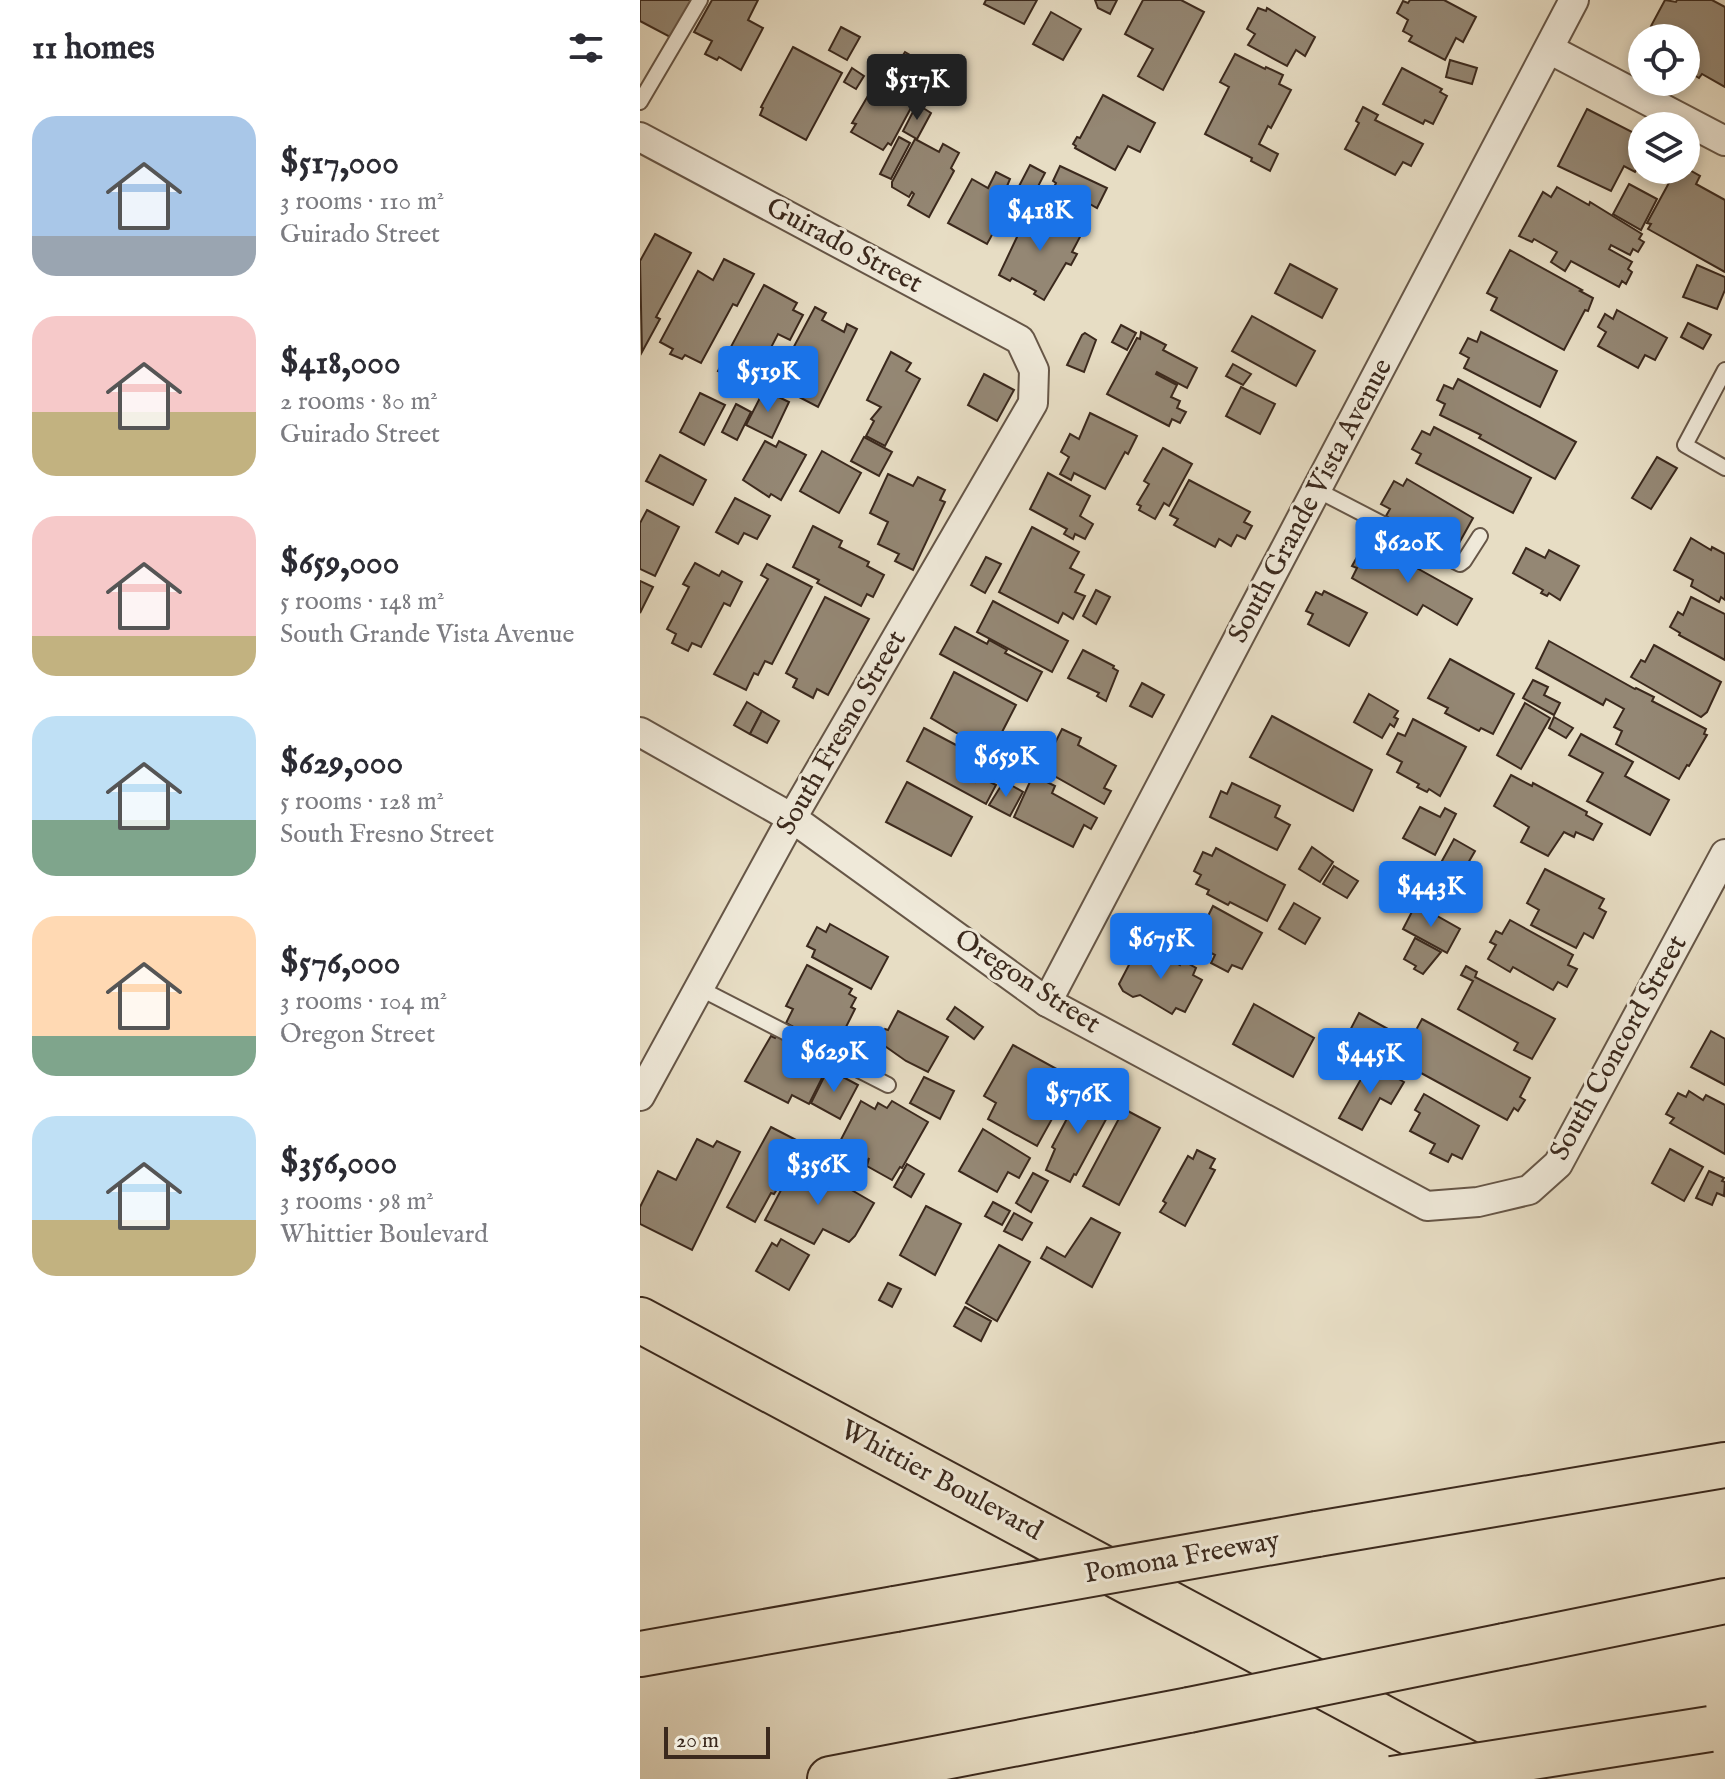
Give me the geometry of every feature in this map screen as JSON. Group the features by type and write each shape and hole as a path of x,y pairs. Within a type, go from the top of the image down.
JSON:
{"main road":[{"name":"Whittier Boulevard","path":"640,1320 1497,1779"},
{"name":"Pomona Freeway","path":"640,1654 1725,1465"},
{"path":"830,1779 1725,1601"},
{"path":"1392,1779 1718,1728"}],"street":[{"name":"South Grande Vista Avenue","path":"1047,1002 1574,0"},
{"path":"1549,49 1725,141"},
{"name":"Guirado Street","path":"640,137 1020,340 1034,370"},
{"name":"South Fresno Street","path":"640,1096 792,818 1033,403 1034,370"},
{"name":"Oregon Street","path":"640,732 792,818 1047,1002 1427,1206 1478,1202"},
{"name":"South Concord Street","path":"1478,1202 1529,1190 1558,1164 1725,854"}],"lane":[{"path":"640,102 700,0"},
{"path":"1725,370 1685,445 1725,468"},
{"path":"1317,490 1460,564 1480,536"},
{"path":"699,988 888,1085"}],"building":[{"path":"640,0 693,0 672,38 640,21"},
{"path":"712,0 758,0 748,20 763,28 741,70 719,57 717,60 705,54 712,41 694,32"},
{"path":"986,0 1037,0 1024,24 984,4"},
{"path":"1095,0 1117,0 1110,14 1098,8"},
{"path":"1143,0 1181,0 1204,12 1163,90 1138,76 1153,49 1125,34"},
{"path":"1410,0 1444,0 1476,17 1463,42 1456,38 1445,60 1409,41 1412,36 1403,31 1408,20 1397,13 1403,1 1408,3"},
{"path":"1665,0 1712,0 1725,7 1725,87 1702,74 1700,77 1700,24 1652,24"},
{"path":"1258,8 1266,11 1267,8 1315,37 1305,56 1296,50 1287,66 1248,45 1255,34 1247,29"},
{"path":"1051,12 1081,29 1063,60 1033,44"},
{"path":"841,27 860,37 847,60 829,50"},
{"path":"793,47 842,73 806,140 760,115 761,107"},
{"path":"905,52 922,62 915,73 926,80 891,145 888,143 883,150 851,132 856,124 852,123 886,65 894,69"},
{"path":"1235,54 1283,75 1279,84 1291,90 1259,144 1278,154 1270,171 1205,134 1229,87 1220,82"},
{"path":"1450,60 1477,68 1472,84 1446,77"},
{"path":"852,68 864,76 856,89 844,82"},
{"path":"1402,68 1442,89 1440,92 1447,96 1433,124 1425,120 1423,124 1383,104"},
{"path":"1103,95 1155,123 1140,152 1128,146 1115,170 1073,144 1077,137 1080,138"},
{"path":"917,104 931,113 917,139 903,131"},
{"path":"1363,107 1378,115 1375,120 1423,144 1411,166 1403,162 1395,175 1345,149 1359,123 1356,121"},
{"path":"1587,109 1628,130 1628,168 1624,166 1611,191 1558,166"},
{"path":"899,137 910,143 891,179 880,174"},
{"path":"915,139 939,152 943,144 959,153 951,168 954,171 929,217 908,205 914,194 912,192 909,197 892,187"},
{"path":"1030,165 1045,173 1031,200 1016,192"},
{"path":"1060,166 1107,188 1097,208 1088,203 1082,214 1049,197"},
{"path":"996,172 1010,179 1005,191 1014,195 987,244 948,223 972,179 988,188"},
{"path":"1629,184 1657,199 1641,230 1613,214"},
{"path":"1668,184 1696,184 1725,200 1725,272 1648,229 1651,224 1647,223"},
{"path":"1557,187 1589,205 1590,202 1642,234 1639,239 1644,242 1638,252 1633,249 1630,255 1611,245 1609,249 1632,262 1628,269 1632,272 1626,284 1622,281 1619,287 1571,261 1565,271 1551,262 1557,252 1534,239 1532,242 1519,236 1543,192 1551,197"},
{"path":"1032,208 1081,235 1072,252 1077,254 1071,265 1066,263 1044,300 1034,294 1036,291 1012,278 1010,281 999,275 1017,237 1014,235 1018,227 1021,229"},
{"path":"655,234 691,253 656,317 660,319 642,352 640,261"},
{"path":"1510,250 1593,298 1564,350 1491,310 1497,298 1487,293"},
{"path":"724,259 754,274 737,306 733,304 701,363 685,355 682,359 670,354 673,349 660,342 698,271 713,280"},
{"path":"1290,264 1337,289 1322,318 1275,293"},
{"path":"1697,265 1725,277 1725,290 1717,309 1683,297"},
{"path":"764,285 797,303 793,310 803,315 790,340 778,334 750,388 718,371"},
{"path":"815,307 826,313 822,320 844,332 847,324 857,329 818,407 774,384"},
{"path":"1617,310 1667,338 1655,360 1645,355 1638,368 1598,346 1606,332 1598,327 1605,314 1613,319"},
{"path":"1252,316 1315,351 1296,386 1232,351"},
{"path":"1688,323 1711,335 1703,349 1681,337"},
{"path":"1121,325 1136,333 1127,350 1112,342"},
{"path":"1141,332 1166,345 1163,350 1197,368 1187,388 1156,374 1177,385 1171,397 1180,401 1177,408 1186,412 1180,423 1172,419 1169,426 1107,394 1137,338 1140,339"},
{"path":"1481,332 1557,371 1540,407 1464,368 1469,358 1460,353 1468,338 1477,342"},
{"path":"1085,333 1096,340 1084,372 1067,365"},
{"path":"891,352 911,363 906,371 920,379 885,446 866,436 874,421 871,419 881,407 867,400"},
{"path":"1233,364 1251,374 1243,385 1226,376"},
{"path":"984,374 1014,390 997,421 968,405"},
{"path":"1458,379 1576,442 1555,479 1479,438 1481,435 1440,415 1445,404 1437,400 1444,385 1453,389"},
{"path":"1241,387 1275,404 1260,434 1226,416"},
{"path":"764,390 789,402 772,438 746,425"},
{"path":"700,393 725,405 704,445 680,432"},
{"path":"736,404 751,412 737,440 722,432"},
{"path":"1090,413 1137,436 1105,489 1074,473 1071,480 1060,474 1069,457 1061,452 1070,434 1079,439"},
{"path":"1434,427 1531,478 1513,513 1416,463 1421,454 1412,449 1422,431 1430,435"},
{"path":"864,437 892,452 879,476 851,461"},
{"path":"765,441 776,447 779,441 806,455 781,500 771,494 769,497 743,480"},
{"path":"1163,448 1192,464 1169,506 1164,503 1155,519 1139,510 1141,506 1137,504 1149,484 1144,481"},
{"path":"822,451 861,473 839,513 800,491"},
{"path":"660,455 706,480 693,505 646,481"},
{"path":"1657,457 1677,468 1651,509 1632,498"},
{"path":"1048,473 1090,496 1080,516 1093,524 1085,539 1075,534 1073,539 1064,534 1067,529 1030,509"},
{"path":"888,474 913,486 918,477 945,490 940,500 945,502 913,570 895,561 899,554 878,544 888,522 870,513"},
{"path":"1407,479 1473,518 1453,554 1386,516 1390,509 1381,504 1394,481 1403,486"},
{"path":"1189,480 1250,512 1244,522 1252,526 1245,539 1237,535 1231,546 1219,539 1215,547 1174,525 1178,519 1170,515"},
{"path":"735,498 770,516 757,539 744,533 738,544 716,532"},
{"path":"647,510 679,527 655,576 640,569 640,523"},
{"path":"813,526 842,541 839,547 869,562 867,566 884,575 873,597 867,594 861,606 793,567"},
{"path":"1032,527 1079,552 1070,568 1084,575 1075,592 1085,596 1073,619 1063,613 1058,623 999,592"},
{"path":"1691,538 1725,554 1725,600 1721,597 1719,602 1691,586 1693,580 1674,570"},
{"path":"1372,543 1472,599 1457,625 1423,605 1417,615 1352,578 1357,568 1352,566 1361,550 1366,552"},
{"path":"1526,548 1545,558 1549,550 1579,566 1560,600 1549,593 1547,596 1541,593 1543,590 1513,573"},
{"path":"986,557 1001,564 985,593 971,585"},
{"path":"695,563 719,576 722,571 742,582 730,606 724,603 701,647 692,643 688,651 672,643 676,634 667,629 689,587 683,584"},
{"path":"767,564 812,587 772,664 765,661 758,675 754,673 746,690 714,674 768,579 761,575"},
{"path":"640,581 653,587 640,613"},
{"path":"1096,590 1110,597 1096,624 1083,616"},
{"path":"1324,591 1367,613 1349,646 1308,624 1313,614 1306,611 1316,592 1322,595"},
{"path":"825,597 869,619 828,695 817,689 813,698 793,687 797,679 786,673"},
{"path":"1691,597 1725,614 1725,660 1670,627 1678,612 1683,615"},
{"path":"993,601 1068,641 1052,672 977,632"},
{"path":"955,627 987,644 989,640 1007,650 1005,653 1042,672 1027,701 940,654"},
{"path":"1549,641 1654,697 1652,701 1706,729 1704,734 1707,735 1679,779 1616,744 1622,731 1614,727 1624,709 1606,699 1603,705 1536,668"},
{"path":"1654,645 1721,682 1707,712 1701,717 1631,677 1641,660 1645,662"},
{"path":"1083,650 1118,671 1106,701 1097,696 1099,693 1068,678"},
{"path":"1450,659 1514,694 1493,734 1481,728 1479,731 1445,713 1448,708 1428,698"},
{"path":"954,672 1016,705 1000,736 1005,739 999,751 972,742 931,718"},
{"path":"1533,680 1548,687 1544,695 1560,703 1554,715 1523,698"},
{"path":"1142,683 1164,695 1152,717 1130,706"},
{"path":"1369,694 1398,711 1394,717 1398,719 1394,727 1390,724 1382,738 1354,722"},
{"path":"747,702 762,711 750,734 734,725"},
{"path":"1525,703 1550,718 1521,769 1497,755"},
{"path":"762,711 779,721 767,743 750,734"},
{"path":"1272,716 1372,770 1353,811 1250,757"},
{"path":"1554,717 1573,728 1566,738 1549,728"},
{"path":"1413,719 1466,747 1440,796 1429,789 1427,792 1417,787 1419,784 1397,772 1402,762 1387,754 1398,733 1405,736"},
{"path":"924,728 973,754 962,775 975,782 978,776 996,785 986,804 907,761"},
{"path":"1062,729 1081,738 1078,745 1116,766 1104,788 1111,791 1104,804 1042,769"},
{"path":"1581,734 1633,762 1625,776 1669,800 1650,835 1587,801 1603,773 1569,755"},
{"path":"1033,775 1055,786 1052,793 1097,818 1091,829 1084,825 1073,847 1014,817"},
{"path":"1511,775 1532,786 1533,783 1587,812 1586,815 1602,824 1593,840 1576,832 1574,837 1564,832 1548,856 1521,842 1529,827 1494,806"},
{"path":"1004,781 1023,792 1010,816 989,805"},
{"path":"907,782 972,817 951,856 886,822"},
{"path":"1232,783 1280,806 1275,817 1290,825 1277,850 1210,817 1221,791 1227,794"},
{"path":"1420,807 1440,817 1445,808 1456,814 1435,855 1403,838"},
{"path":"1454,839 1475,851 1457,882 1437,870"},
{"path":"1312,847 1333,862 1320,882 1299,869"},
{"path":"1216,848 1285,885 1267,921 1230,902 1228,905 1196,884 1201,875 1194,871 1203,852 1212,856"},
{"path":"1334,866 1358,881 1347,898 1323,884"},
{"path":"1545,869 1604,899 1599,908 1606,912 1593,938 1584,933 1576,948 1531,925 1539,910 1527,903"},
{"path":"1294,903 1320,918 1305,944 1279,929"},
{"path":"1416,904 1460,929 1447,953 1403,929"},
{"path":"1213,906 1262,933 1242,969 1232,965 1228,972 1211,963 1215,955 1194,944"},
{"path":"1510,920 1573,955 1568,965 1577,969 1567,987 1558,982 1553,990 1513,967 1510,972 1488,959 1496,945 1490,942 1496,931 1502,934"},
{"path":"830,924 888,957 871,989 812,957 815,950 807,946 817,927 826,932"},
{"path":"1415,938 1441,952 1423,974 1404,959"},
{"path":"1144,946 1180,965 1182,960 1196,968 1193,975 1202,980 1185,1012 1176,1008 1172,1014 1140,995 1133,997 1123,991 1119,984 1132,959 1136,961"},
{"path":"807,965 852,989 849,994 856,998 851,1007 855,1009 841,1037 830,1031 823,1043 786,1023 793,1009 786,1006"},
{"path":"1466,966 1477,972 1475,977 1555,1019 1532,1059 1514,1050 1518,1043 1458,1009 1473,981 1461,975"},
{"path":"1254,1004 1314,1038 1293,1077 1233,1044"},
{"path":"955,1007 983,1027 974,1039 947,1019"},
{"path":"898,1011 948,1037 928,1072 906,1061 879,1039"},
{"path":"1359,1013 1388,1029 1373,1056 1345,1040"},
{"path":"1422,1019 1530,1078 1520,1097 1525,1100 1518,1111 1514,1108 1507,1120 1399,1061"},
{"path":"1711,1031 1725,1039 1725,1085 1691,1067"},
{"path":"777,1035 830,1062 809,1104 792,1095 788,1103 745,1081 771,1036 775,1038"},
{"path":"1013,1045 1073,1078 1070,1084 1075,1087 1062,1110 1058,1108 1037,1146 988,1119 996,1103 984,1096"},
{"path":"1342,1047 1366,1062 1361,1072 1335,1059"},
{"path":"1370,1063 1404,1082 1391,1104 1380,1098 1362,1130 1339,1118"},
{"path":"828,1069 858,1085 840,1119 811,1103"},
{"path":"924,1077 954,1091 940,1119 910,1103"},
{"path":"1094,1091 1109,1099 1104,1109 1110,1112 1070,1182 1046,1170 1055,1149 1052,1147 1080,1094 1089,1100"},
{"path":"1689,1091 1703,1100 1706,1095 1725,1105 1725,1154 1670,1123 1674,1118 1666,1114 1678,1093 1686,1097"},
{"path":"1424,1094 1479,1126 1462,1159 1452,1154 1448,1162 1430,1153 1435,1144 1410,1131 1420,1113 1415,1110"},
{"path":"861,1101 875,1109 878,1103 887,1108 892,1101 928,1122 892,1180 867,1166 869,1158 863,1170 834,1153"},
{"path":"1124,1109 1160,1128 1119,1205 1083,1186"},
{"path":"771,1127 800,1142 776,1184 779,1186 774,1194 771,1193 755,1222 727,1207"},
{"path":"983,1129 1030,1158 1019,1178 1008,1172 997,1192 959,1171"},
{"path":"697,1139 713,1147 717,1141 740,1152 692,1250 640,1224 640,1207 658,1171 676,1180"},
{"path":"1670,1149 1703,1167 1684,1201 1652,1183"},
{"path":"1197,1150 1215,1159 1210,1168 1215,1170 1185,1226 1160,1212 1188,1156 1193,1159"},
{"path":"796,1162 874,1203 849,1242 823,1229 814,1244 765,1220"},
{"path":"907,1164 924,1174 911,1197 894,1187"},
{"path":"1709,1171 1724,1178 1722,1181 1725,1182 1724,1196 1717,1193 1712,1205 1696,1198"},
{"path":"1033,1173 1048,1181 1031,1212 1016,1203"},
{"path":"993,1202 1010,1211 1002,1225 985,1216"},
{"path":"926,1206 961,1224 935,1275 900,1255"},
{"path":"1014,1213 1032,1223 1022,1240 1004,1231"},
{"path":"1091,1218 1120,1233 1092,1287 1041,1258 1047,1247 1065,1257"},
{"path":"781,1239 809,1255 789,1290 756,1271 772,1243 777,1246"},
{"path":"999,1245 1030,1262 997,1321 966,1303"},
{"path":"888,1283 901,1289 892,1307 879,1300"},
{"path":"965,1307 991,1321 981,1341 954,1326"}]}
